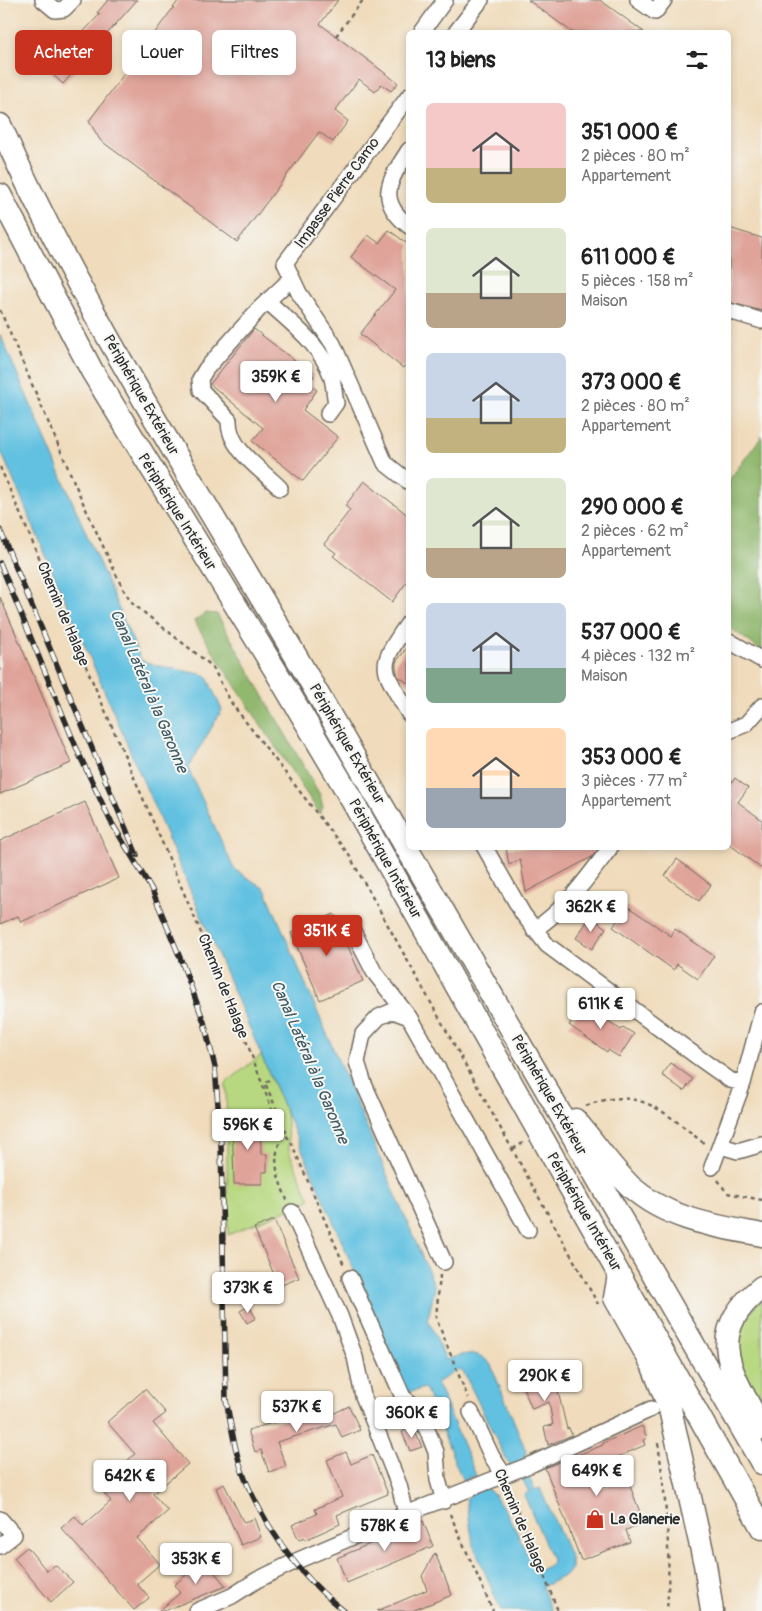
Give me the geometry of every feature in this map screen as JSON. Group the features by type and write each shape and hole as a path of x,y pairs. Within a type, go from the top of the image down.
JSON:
{"highway":[{"name":"Périphérique Extérieur","path":"0,125 55,238 110,342 406,844"},
{"name":"Périphérique Intérieur","path":"0,195 92,371 274,668 345,788 762,1528"},
{"name":"Périphérique Extérieur","path":"410,850 534,1070 762,1463"},
{"path":"534,1070 632,1188 661,1208 680,1216 707,1225 762,1235"},
{"path":"619,1273 616,1298 652,1364 670,1409 705,1564 712,1611"},
{"path":"762,1287 737,1310 729,1326 726,1342 729,1360 738,1383 762,1429"}],"street":[{"path":"43,0 55,10 64,9 73,0"},
{"path":"423,30 445,0"},
{"path":"638,0 655,12 664,0"},
{"path":"457,30 477,1"},
{"name":"Impasse Pierre Camo","path":"406,100 285,263 299,293 333,344 385,463 406,480"},
{"path":"406,155 392,176 388,188 390,203 396,214 406,223"},
{"path":"280,488 236,445 229,431 229,420 201,390 200,379 226,345 267,301 292,278"},
{"path":"267,301 305,335 327,368 331,376 336,402 328,414"},
{"path":"731,312 762,321"},
{"path":"406,626 388,652 385,673 406,709"},
{"path":"731,642 762,660"},
{"path":"731,730 746,724 762,706"},
{"path":"486,850 534,930 547,945 730,1080 743,1084"},
{"path":"534,930 552,918 575,894 608,850"},
{"path":"351,927 374,972 409,1017 528,1230"},
{"path":"409,1017 392,1011 379,1017 363,1034 358,1062 364,1084 444,1262"},
{"path":"712,1166 743,1084 762,1012"},
{"path":"721,1146 738,1151 762,1144"},
{"path":"292,1212 343,1324 355,1357 363,1396 399,1485 406,1514"},
{"path":"350,1278 403,1397 419,1410 436,1452 438,1480 444,1501"},
{"path":"197,1611 232,1596 257,1580 294,1562 406,1514 444,1501 532,1464 651,1409"},
{"name":"Chemin de Halage","path":"471,1412 492,1457 504,1475"},
{"path":"0,1518 14,1535 0,1546"}],"path":[{"path":"336,36 363,0"},
{"path":"0,310 84,505 122,587 133,604 212,666 232,704 350,854 602,1312"},
{"name":"Chemin de Halage","path":"0,467 237,1016 276,1121 291,1142 350,1278"},
{"path":"270,1080 265,1083 286,1131 276,1152 278,1179 292,1212"},
{"path":"585,1107 614,1097 627,1097 664,1113 706,1145 712,1166 727,1193 762,1200"},
{"path":"513,1149 523,1143"},
{"path":"444,1262 435,1308 436,1318 459,1374 471,1412"},
{"path":"657,1441 664,1488 670,1568 667,1611"},
{"name":"Chemin de Halage","path":"504,1475 539,1568 558,1611"},
{"path":"444,1501 493,1611"}],"green space":[{"path":"762,436 762,651 731,628 731,477"},
{"path":"205,613 217,614 320,795 323,807 320,814 194,621"},
{"path":"261,1055 286,1113 289,1151 310,1200 228,1235 226,1083"},
{"path":"762,1299 762,1408 740,1365 738,1341 749,1314"}],"water":[{"name":"Canal Latéral à la Garonne","path":"0,334 141,660 154,665 206,675 222,710 188,768 234,869 265,889 435,1287 428,1319 446,1360 464,1354 475,1354 491,1365 526,1452 522,1463 535,1490 540,1488 571,1558 571,1568 566,1575 542,1587 552,1611 501,1611 473,1544 466,1499 471,1495 465,1485 470,1478 481,1483 501,1504 536,1572 551,1564 552,1559 524,1495 529,1492 516,1466 508,1463 463,1371 459,1369 437,1383 477,1478 469,1476 464,1484 425,1388 407,1393 0,449"}],"building":[{"path":"108,0 137,0 111,30 85,30 100,14 97,13"},
{"path":"179,0 338,0 320,24 398,83 391,91 381,84 375,92 359,79 335,111 348,121 333,142 319,132 237,242 100,140 89,121 123,75 202,75 202,30 157,30"},
{"path":"528,0 600,0 641,30 569,30"},
{"path":"53,75 71,75 63,84"},
{"path":"731,229 762,238 762,311 731,303"},
{"path":"389,230 406,243 406,364 403,368 360,334 395,290 351,257 368,235 379,243"},
{"path":"254,329 314,376 309,384 317,390 303,410 338,437 303,481 252,441 263,428 210,384"},
{"path":"364,481 406,514 406,583 392,602 333,556 336,553 324,544 350,510 345,506"},
{"path":"0,597 71,763 0,794"},
{"path":"406,649 406,682 398,676 396,662"},
{"path":"735,778 748,788 738,802 762,820 762,869 731,846 731,784"},
{"path":"85,802 119,878 21,922 18,916 0,924 0,841"},
{"path":"506,850 597,850 592,857 526,892 520,859 509,865"},
{"path":"677,859 711,885 699,901 665,876"},
{"path":"627,906 671,936 675,929 714,956 698,979 677,964 674,970 613,927"},
{"path":"334,914 363,981 320,1000 291,933"},
{"path":"590,917 606,928 592,949 576,938"},
{"path":"592,1000 602,1007 597,1012 621,1030 623,1027 634,1034 619,1057 608,1050 607,1052 569,1025 579,1012 582,1014"},
{"path":"671,1063 693,1079 684,1091 662,1075"},
{"path":"260,1117 261,1154 267,1154 267,1172 262,1172 262,1184 234,1184 232,1118"},
{"path":"274,1220 299,1278 279,1286 254,1228"},
{"path":"249,1306 256,1318 247,1323 240,1311"},
{"path":"537,1365 543,1381 552,1379 553,1384 556,1383 567,1429 569,1428 572,1435 548,1445 544,1427 553,1425 549,1402 532,1409 517,1373"},
{"path":"145,1389 166,1413 153,1423 188,1464 153,1494 168,1511 137,1538 160,1564 137,1584 149,1598 134,1610 61,1528 75,1516 83,1526 111,1501 103,1492 121,1476 116,1470 135,1454 107,1422"},
{"path":"349,1406 360,1430 342,1438 336,1424 277,1442 286,1466 269,1472 261,1450 255,1452 248,1430 314,1411 318,1421"},
{"path":"642,1426 647,1438 643,1440 645,1445 597,1466 604,1487 627,1478 644,1523 626,1530 630,1542 581,1560 545,1468 603,1445 603,1443"},
{"path":"413,1427 422,1447 410,1451 402,1432"},
{"path":"346,1452 351,1464 372,1455 388,1494 337,1515 340,1524 305,1540 304,1537 299,1540 292,1525 317,1514 315,1509 342,1497 327,1460"},
{"path":"224,1484 244,1523 254,1518 261,1537 241,1545 216,1488"},
{"path":"423,1521 433,1546 347,1583 337,1558"},
{"path":"27,1547 47,1571 55,1565 73,1582 51,1602 14,1558"},
{"path":"435,1553 452,1595 412,1611 377,1611 427,1590 422,1576"},
{"path":"204,1560 226,1586 164,1611 159,1611 180,1593 174,1585"}],"railway":[{"path":"0,530 137,855"},
{"path":"0,563 79,754 110,820 152,890 204,1022 215,1067 221,1144 226,1400 241,1467 249,1488 267,1523 289,1555 315,1585 344,1611"}],"place":[{"name":"La Glanerie","path":"595,1519"}]}
